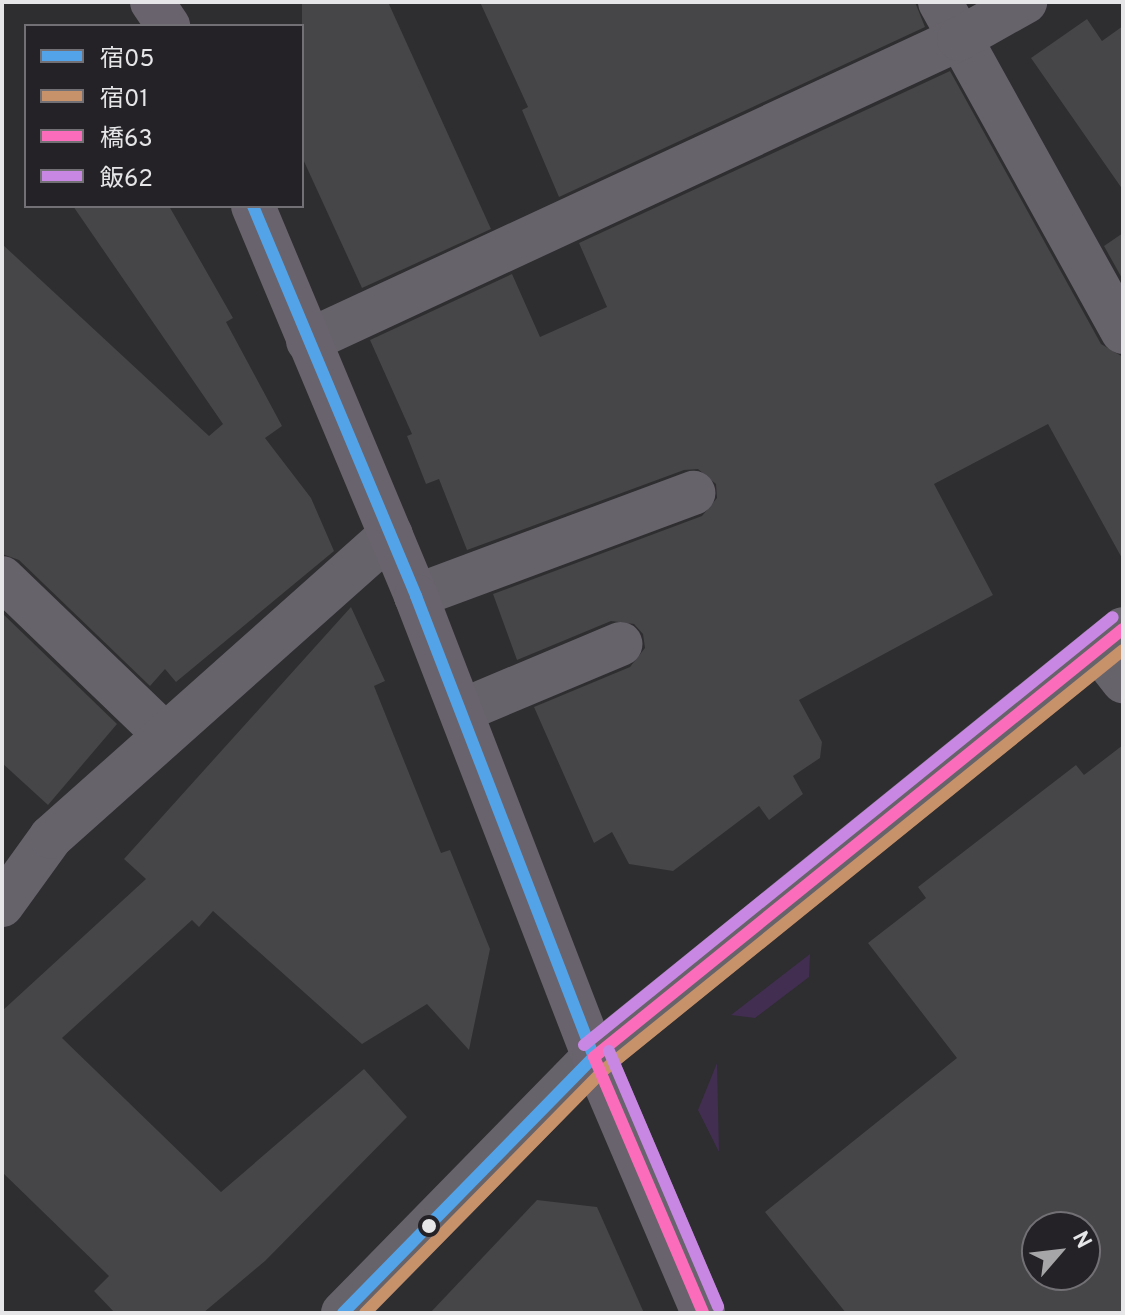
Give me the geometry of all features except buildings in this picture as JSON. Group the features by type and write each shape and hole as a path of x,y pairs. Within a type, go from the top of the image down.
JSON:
{"main road":[{"path":"152,2 167,24"},
{"path":"254,208 416,596 594,1057 703,1313"}],"street":[{"path":"308,341 950,20 1025,2"},
{"path":"950,20 1123,332"},
{"path":"416,596 693,493"},
{"path":"2,905 51,837 391,534"},
{"path":"2,578 165,735"},
{"path":"461,711 620,644"},
{"path":"343,1313 594,1057 1115,653"}],"shaded area":[{"path":"810,954 809,977 755,1018 731,1015"},
{"path":"717,1063 719,1152 698,1110"}],"transit line":[{"name":"宿05","path":"254,208 416,596 594,1057"},
{"name":"飯62","path":"584,1045 1113,617"},
{"name":"橋63","path":"594,1057 1123,629"},
{"name":"宿01","path":"365,1313 605,1069 1123,650"},
{"name":"飯62","path":"609,1051 718,1307"},
{"name":"宿05","path":"343,1313 594,1057"},
{"name":"橋63","path":"594,1057 703,1313"}]}
